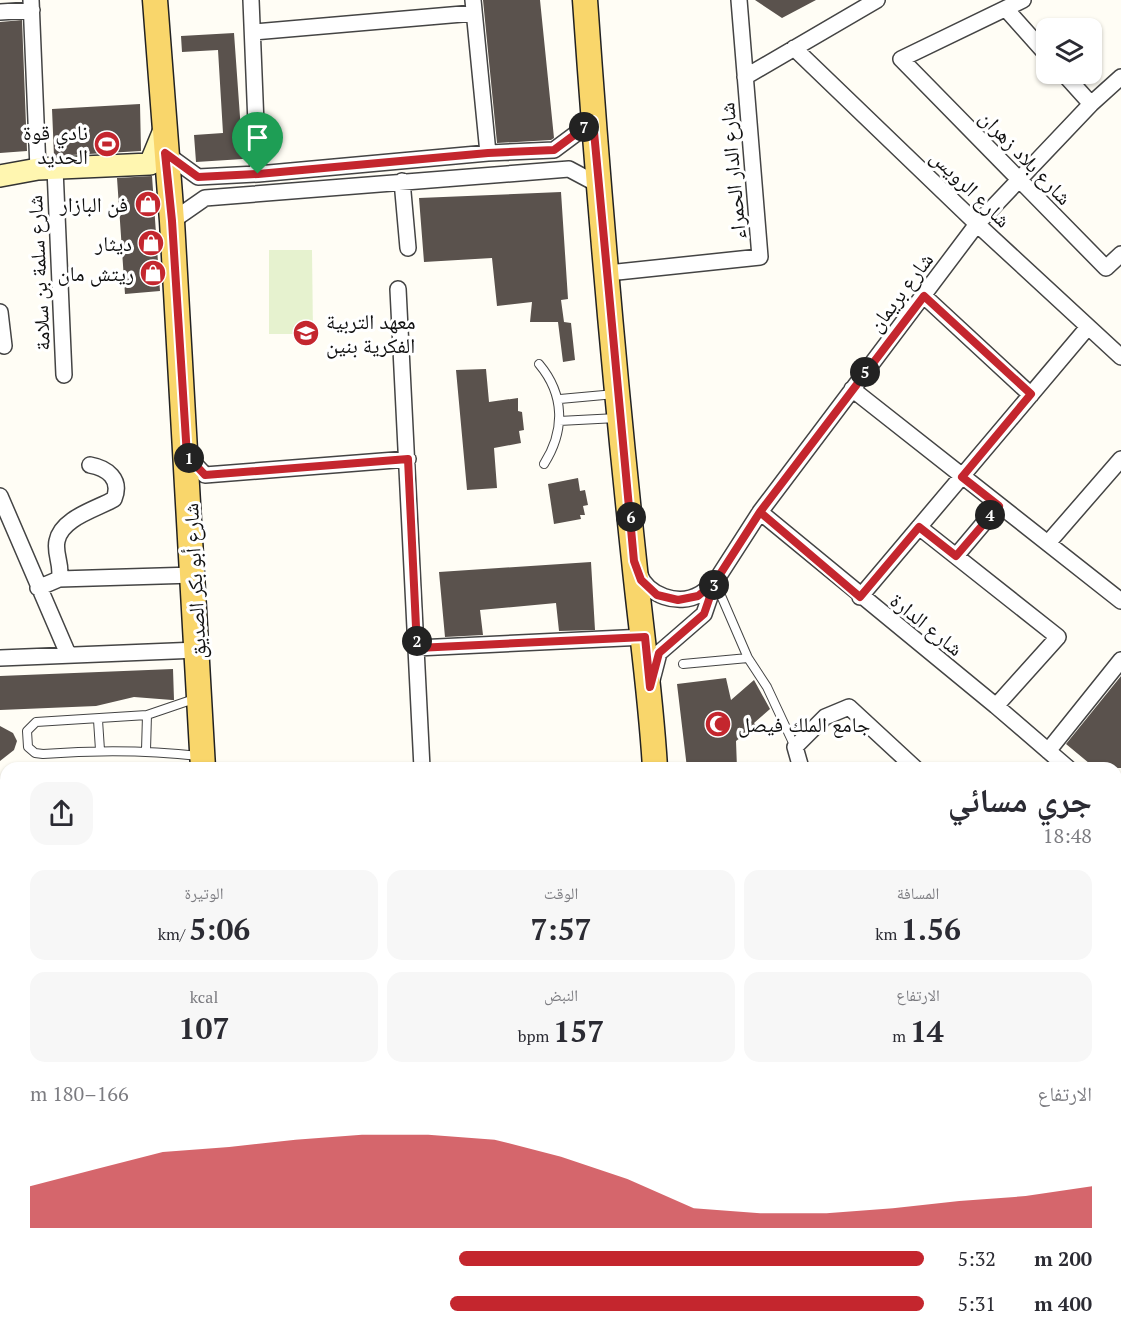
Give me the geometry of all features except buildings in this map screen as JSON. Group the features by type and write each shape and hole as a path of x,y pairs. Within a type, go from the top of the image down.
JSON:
{"main road":[{"name":"شارع أبو بكر الصديق","path":"155,0 187,456 203,762"},
{"path":"585,0 593,121 634,561 650,687 655,762"}],"street":[{"path":"251,0 258,174"},
{"name":"شارع الدار الحمراء","path":"608,273 760,257 739,0"},
{"path":"1023,0 1006,9 1036,43"},
{"path":"745,77 871,2"},
{"path":"0,12 31,5"},
{"name":"شارع سلمة بن سلامة","path":"31,5 64,375"},
{"path":"253,32 474,6 488,153"},
{"name":"شارع بلاد زهران","path":"1006,9 901,59 1106,268 1121,254"},
{"name":"شارع الرويس","path":"794,48 977,224 1121,357"},
{"name":"شارع بريمان","path":"715,582 760,512 977,224 1091,104 1121,77"},
{"path":"1073,84 1091,104"},
{"path":"0,176 46,169 150,164 164,141 198,177 258,174 488,153 554,150 593,121"},
{"path":"172,221 205,198 402,181 569,169 599,185"},
{"path":"402,181 408,248"},
{"path":"398,289 422,762"},
{"path":"924,296 1031,394"},
{"path":"0,312 4,346"},
{"path":"860,597 1088,327"},
{"path":"852,389 1121,601"},
{"path":"187,456 205,475 408,459"},
{"path":"1048,543 1121,459"},
{"path":"59,579 61,571 56,542 62,531 70,522 114,499 117,492 110,472 90,465"},
{"path":"0,496 68,654"},
{"path":"956,556 999,506"},
{"name":"شارع الدارة","path":"760,512 1061,762"},
{"path":"919,527 1058,637 996,706"},
{"path":"634,561 641,580 657,595 678,600 698,596 715,582"},
{"path":"38,588 59,579 194,575"},
{"path":"650,687 659,653 704,614 715,582"},
{"path":"417,648 645,637"},
{"path":"0,658 198,650"},
{"path":"1048,751 1121,660"},
{"path":"799,762 795,747 825,717 849,707 909,762"}],"lane":[{"path":"539,364 560,399 560,421 556,446 544,464"},
{"path":"560,399 620,406"},
{"path":"560,421 620,406"},
{"path":"715,582 748,658 767,687 795,747"},
{"path":"683,664 748,658"},
{"path":"201,697 147,715 98,720 36,722 27,731 28,747 36,753 146,750 203,762"},
{"path":"146,750 147,715"},
{"path":"98,720 100,750"}],"green space":[{"path":"269,250 312,250 313,334 269,334"}],"place":[{"name":"نادي قوة الحديد","path":"107,144"},
{"name":"فن البازار","path":"148,204"},
{"name":"ديثار","path":"151,243"},
{"name":"ريتش مان","path":"153,273"},
{"name":"معهد التربية الفكرية بنين","path":"306,333"},
{"name":"جامع الملك فيصل","path":"718,724"}],"route":[{"path":"258,174 198,177 165,153 172,221 187,456 205,475 408,459 417,648 645,637 650,687 659,653 704,614 715,582 760,512 860,597 919,527 956,556 999,506 962,477 1031,394 924,296 760,512 715,582 698,596 678,600 657,595 641,580 634,561 593,121 554,150 488,153 258,174"}]}
